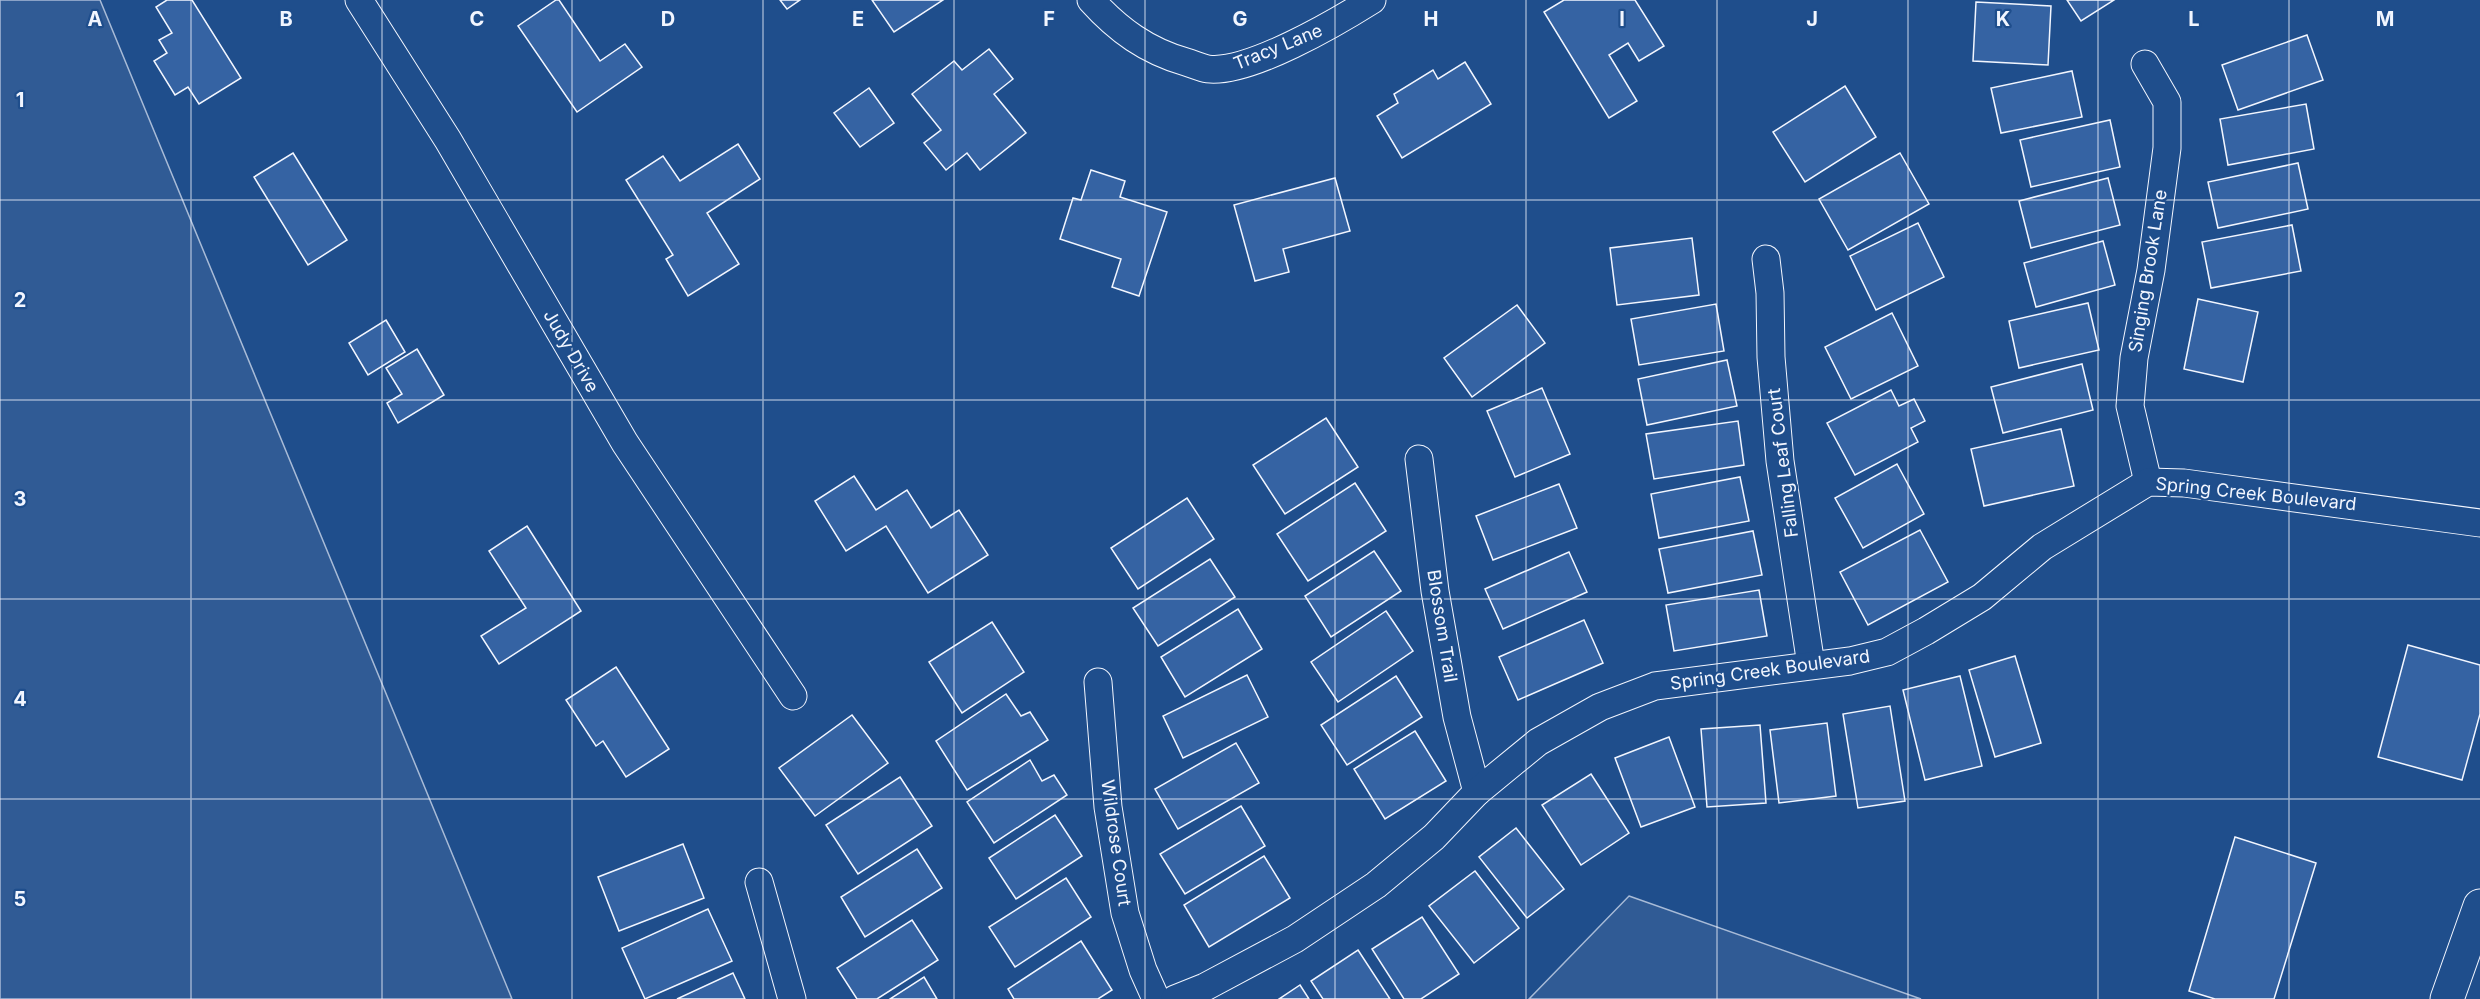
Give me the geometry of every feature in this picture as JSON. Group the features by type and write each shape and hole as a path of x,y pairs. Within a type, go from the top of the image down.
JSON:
{"main road":[{"path":"2447,999 2480,906"}],"street":[{"name":"Judy Drive","path":"359,0 448,140 625,443 793,696"},
{"name":"Tracy Lane","path":"1091,0 1131,38 1163,56 1209,69 1241,65 1326,29 1372,0"},
{"name":"Singing Brook Lane","path":"2145,64 2168,102 2164,170 2151,270 2134,358 2130,405 2148,482"},
{"name":"Falling Leaf Court","path":"1766,260 1780,461 1811,665"},
{"name":"Blossom Trail","path":"1419,459 1436,591 1455,705 1477,792"},
{"name":"Spring Creek Boulevard","path":"1176,999 1205,987 1296,939 1376,885 1434,837 1477,792 1538,742 1600,707 1655,686 1850,661 1887,651 1926,631 1982,597 2042,547 2148,482 2184,483 2480,523"},
{"name":"Wildrose Court","path":"1098,682 1108,807 1125,913 1143,970 1156,999"},
{"path":"759,882 792,999"}],"shaded area":[{"path":"0,0 100,0 512,999 0,999"},
{"path":"1629,896 1921,999 1529,999"}],"building":[{"path":"167,0 192,0 241,78 199,104 188,87 175,95 154,61 167,53 159,40 172,33 156,7"},
{"path":"559,0 600,61 625,44 642,67 577,112 518,26"},
{"path":"780,0 800,0 787,9"},
{"path":"872,0 943,0 894,32"},
{"path":"1564,0 1635,0 1664,46 1639,61 1628,43 1609,55 1637,101 1609,118 1544,12"},
{"path":"2067,0 2114,0 2081,21"},
{"path":"1976,2 2051,6 2048,65 1973,61"},
{"path":"2307,35 2323,80 2238,110 2222,65"},
{"path":"989,49 1013,79 994,94 1026,133 980,170 967,153 946,170 924,143 941,130 912,94 954,61 962,70"},
{"path":"1465,62 1491,104 1402,158 1377,116 1398,103 1394,94 1433,70 1438,79"},
{"path":"2072,71 2082,117 2001,133 1991,88"},
{"path":"1845,86 1876,137 1805,182 1773,132"},
{"path":"869,88 894,123 860,147 834,113"},
{"path":"2306,104 2314,149 2228,165 2220,119"},
{"path":"2110,120 2120,167 2031,187 2020,140"},
{"path":"738,144 760,179 707,213 739,264 688,296 666,259 673,255 626,180 663,156 680,181"},
{"path":"293,153 347,240 308,265 254,177"},
{"path":"1900,153 1929,204 1848,250 1819,199"},
{"path":"2298,163 2308,209 2218,228 2208,182"},
{"path":"1091,170 1125,181 1120,197 1167,212 1139,296 1112,287 1121,259 1060,239 1073,198 1081,200"},
{"path":"1335,178 1350,231 1283,249 1289,272 1255,281 1234,205"},
{"path":"2108,178 2120,225 2031,248 2019,201"},
{"path":"1918,223 1944,277 1876,310 1850,256"},
{"path":"2292,225 2301,271 2211,288 2202,242"},
{"path":"1692,238 1699,295 1617,305 1610,248"},
{"path":"2103,241 2115,285 2036,307 2024,263"},
{"path":"2198,299 2258,312 2243,382 2184,369"},
{"path":"2088,303 2099,350 2019,368 2009,321"},
{"path":"1716,304 1724,351 1639,365 1631,319"},
{"path":"1517,305 1545,343 1472,397 1444,358"},
{"path":"1892,313 1918,366 1851,399 1825,347"},
{"path":"386,320 405,352 368,375 349,343"},
{"path":"417,349 444,395 398,423 387,403 402,394 386,368"},
{"path":"1727,360 1737,406 1647,425 1638,379"},
{"path":"2082,364 2093,410 2003,433 1991,387"},
{"path":"1542,388 1570,454 1515,477 1487,411"},
{"path":"1891,390 1899,406 1914,399 1925,421 1911,428 1918,442 1855,475 1827,423"},
{"path":"1326,418 1358,467 1285,514 1253,465"},
{"path":"1738,421 1744,465 1654,479 1646,434"},
{"path":"2061,429 2074,486 1984,506 1971,449"},
{"path":"1897,464 1924,514 1863,548 1835,498"},
{"path":"854,476 876,510 907,490 931,528 959,510 988,555 928,593 886,526 846,551 815,501"},
{"path":"1740,477 1749,521 1659,538 1651,494"},
{"path":"1355,483 1386,531 1308,581 1277,534"},
{"path":"1559,484 1577,528 1493,560 1476,516"},
{"path":"1187,498 1214,539 1138,589 1111,548"},
{"path":"527,526 581,611 499,664 481,636 526,608 489,551"},
{"path":"1920,530 1948,582 1868,625 1840,572"},
{"path":"1753,531 1762,575 1668,593 1659,549"},
{"path":"1374,551 1401,591 1331,637 1305,596"},
{"path":"1569,552 1587,592 1503,629 1485,589"},
{"path":"1210,559 1235,597 1158,646 1133,608"},
{"path":"1759,590 1767,636 1674,651 1666,605"},
{"path":"1238,609 1262,649 1185,697 1161,657"},
{"path":"1386,611 1413,651 1338,702 1311,662"},
{"path":"1584,620 1603,663 1518,700 1499,657"},
{"path":"992,622 1024,672 962,713 929,662"},
{"path":"2408,645 2480,665 2480,714 2462,780 2378,757"},
{"path":"2015,656 2041,743 1995,757 1969,670"},
{"path":"616,667 669,749 626,777 603,741 596,746 566,700"},
{"path":"1247,675 1268,717 1183,758 1163,716"},
{"path":"1396,676 1422,717 1347,765 1321,725"},
{"path":"1960,676 1982,766 1925,780 1903,690"},
{"path":"1006,694 1021,716 1030,712 1048,740 967,790 936,741"},
{"path":"1890,706 1905,801 1858,808 1843,714"},
{"path":"852,715 888,763 815,816 779,768"},
{"path":"1827,723 1836,796 1779,803 1770,730"},
{"path":"1760,725 1766,803 1707,807 1701,729"},
{"path":"1415,731 1446,781 1385,819 1354,769"},
{"path":"1669,737 1695,807 1641,827 1615,758"},
{"path":"1236,743 1259,783 1178,829 1155,789"},
{"path":"1030,760 1042,781 1054,775 1067,795 994,843 967,802"},
{"path":"1591,774 1629,833 1581,865 1542,805"},
{"path":"900,777 932,826 858,874 826,825"},
{"path":"1241,806 1265,846 1185,894 1160,854"},
{"path":"1055,815 1082,856 1016,899 989,858"},
{"path":"1516,828 1564,889 1527,918 1479,857"},
{"path":"2235,837 2316,863 2274,999 2215,999 2189,991"},
{"path":"683,844 704,898 619,931 598,877"},
{"path":"917,849 942,888 865,937 841,897"},
{"path":"1264,856 1290,898 1209,947 1184,905"},
{"path":"1475,871 1519,928 1474,963 1429,906"},
{"path":"1066,878 1091,917 1015,967 989,927"},
{"path":"708,909 732,961 645,999 622,948"},
{"path":"1422,917 1459,974 1421,999 1404,999 1372,949"},
{"path":"912,920 938,960 877,999 857,999 837,968"},
{"path":"1081,941 1112,990 1098,999 1014,999 1008,989"},
{"path":"1358,950 1390,999 1323,999 1311,981"},
{"path":"733,973 745,999 677,999"},
{"path":"924,977 937,999 890,999"},
{"path":"1300,985 1309,999 1279,999"}]}
